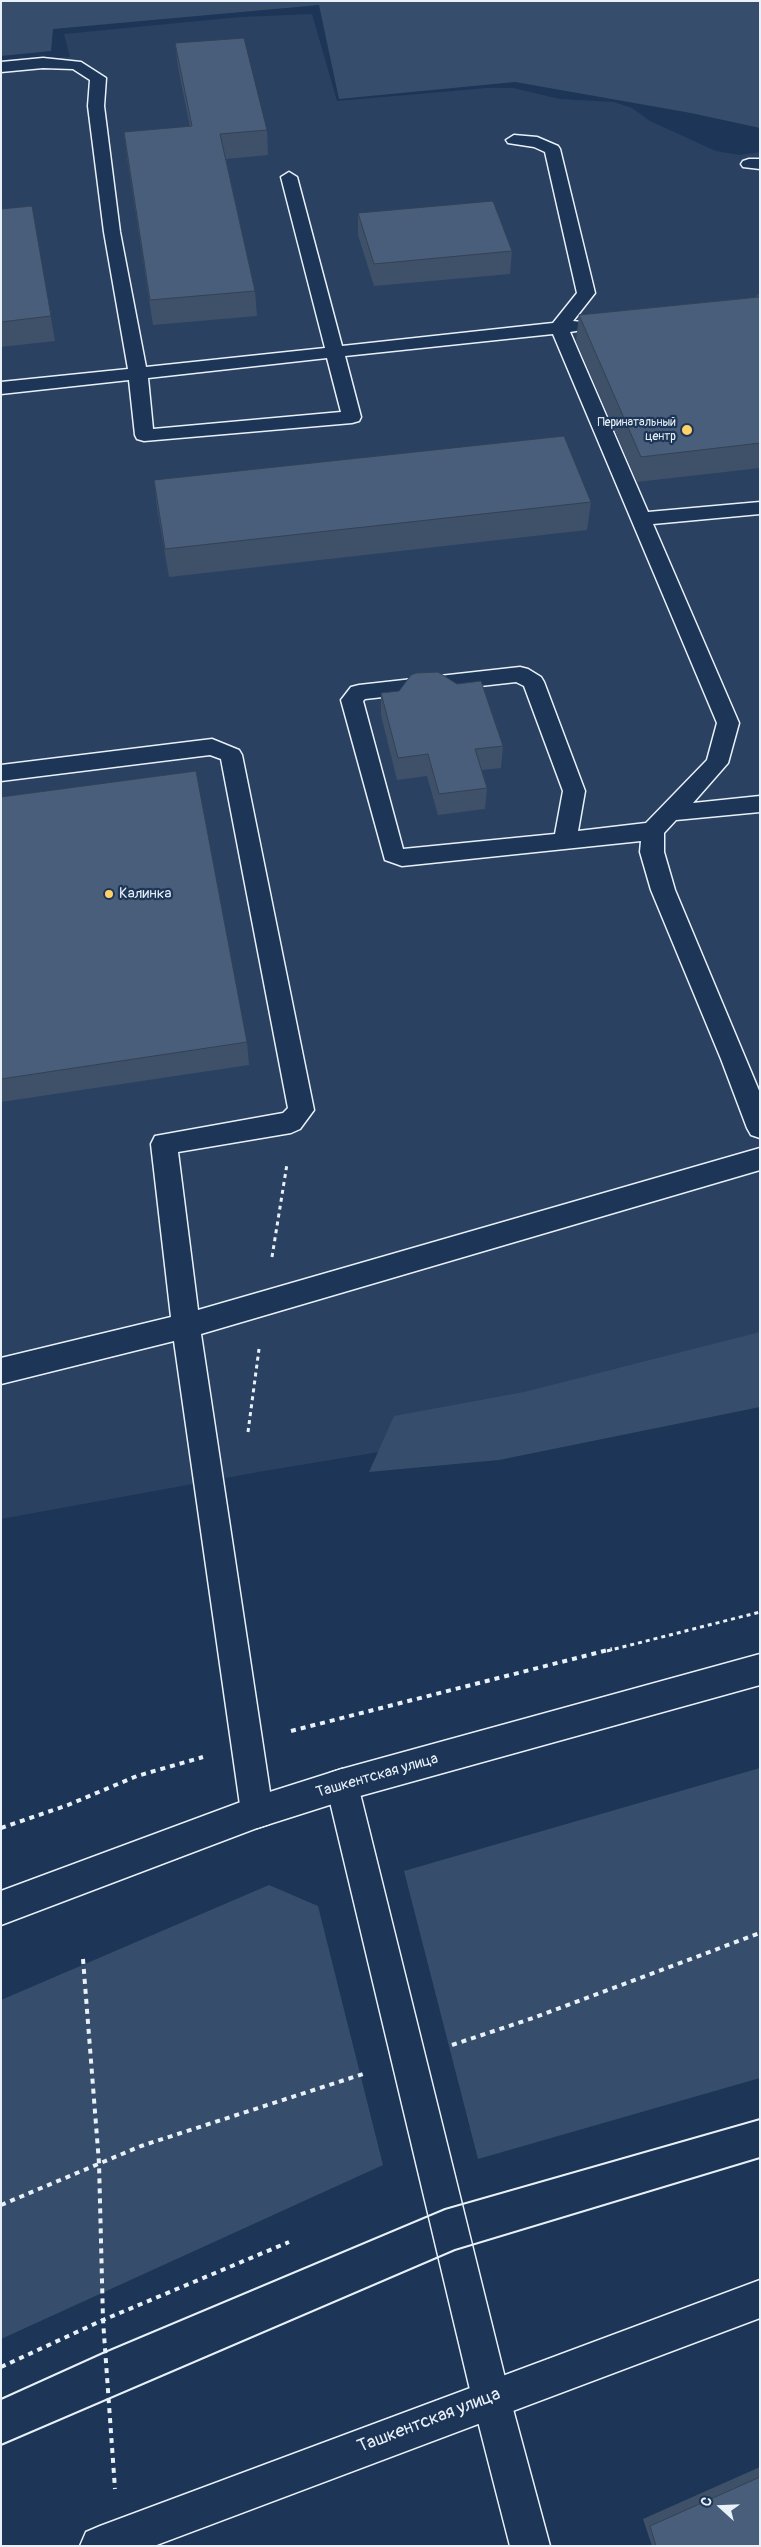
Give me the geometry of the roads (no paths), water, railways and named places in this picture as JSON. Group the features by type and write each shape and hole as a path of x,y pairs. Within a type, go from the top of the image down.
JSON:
{"main road":[{"path":"1,67 43,62 76,65 98,78 96,106 112,232 138,373 144,435 352,416 289,177"},
{"path":"514,140 538,142 552,149 586,293 559,327"},
{"path":"1,388 597,324"},
{"path":"559,327 728,724 717,763 653,831 652,852 663,890 734,1058 760,1128"},
{"path":"640,519 760,508"},
{"path":"565,840 574,791 533,682 520,674 359,692 352,700 393,854 402,858 653,831"},
{"path":"1,773 212,747 231,755 301,1110 292,1122 164,1144 186,1326 257,1812"},
{"path":"670,813 760,804"},
{"path":"1,1371 186,1326 760,1159"},
{"name":"Ташкентская улица","path":"1,1908 257,1812 342,1786 760,1669"},
{"path":"342,1786 491,2398 530,2546"},
{"name":"Ташкентская улица","path":"100,2546 491,2398 760,2299"}],"tram line":[{"path":"1,2399 105,2352 445,2209 760,2119"},
{"path":"1,2445 455,2250 760,2158"}],"place":[{"name":"Перинатальный центр","path":"687,430"},
{"name":"Калинка","path":"109,894"}]}
